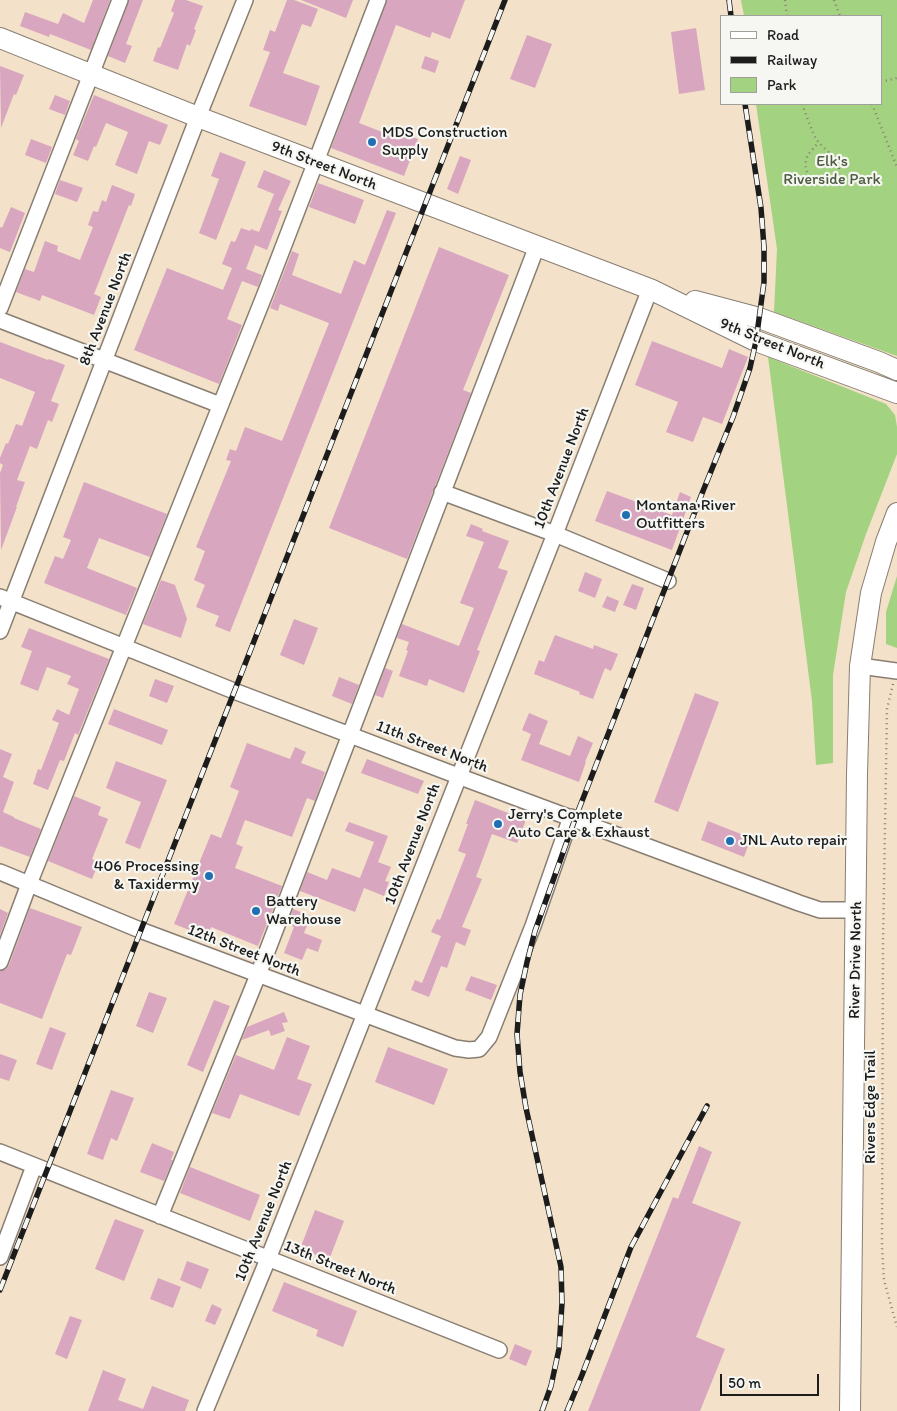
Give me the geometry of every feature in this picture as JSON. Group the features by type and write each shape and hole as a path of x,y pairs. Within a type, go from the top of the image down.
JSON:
{"main road":[{"name":"9th Street North","path":"0,38 198,117 650,289 756,340 897,393"},
{"name":"9th Street North","path":"650,289 759,318 897,370"},
{"name":"River Drive North","path":"850,1411 860,666 871,593 886,542 897,514"}],"street":[{"path":"0,308 120,0"},
{"name":"8th Avenue North","path":"0,630 6,599 104,360 245,0"},
{"path":"0,962 29,884 267,289 378,0"},
{"path":"160,1216 258,975 537,246"},
{"name":"10th Avenue North","path":"205,1411 268,1259 650,289"},
{"path":"0,320 220,404"},
{"path":"442,492 554,534 668,581"},
{"name":"11th Street North","path":"6,599 234,692 820,910 856,910"},
{"path":"860,666 897,672"},
{"name":"12th Street North","path":"0,872 140,930 364,1015 455,1048 479,1049 489,1036 533,926 571,817"},
{"name":"13th Street North","path":"0,1152 499,1350"},
{"path":"0,1257 34,1166"}],"path":[{"path":"785,0 787,15"},
{"path":"834,0 840,15"},
{"path":"882,80 897,78"},
{"path":"802,105 816,139 819,142 837,161 838,170 835,178 827,183 809,178 805,167 807,155 819,142"},
{"path":"872,105 897,166"},
{"name":"Rivers Edge Trail","path":"891,694 887,709 883,904 882,1247 884,1280 897,1327"}],"green space":[{"name":"Elk's Riverside Park","path":"741,0 897,0 897,356 774,312 777,249 756,105 882,105 882,15 744,15"},
{"path":"768,357 886,404 895,415 897,427 897,454 846,592 833,675 833,763 816,765 812,701"},
{"path":"897,576 897,648 886,644 886,612"}],"building":[{"path":"93,0 110,0 91,50 50,34 49,37 20,26 25,12 58,24 63,13 84,23"},
{"path":"129,0 143,0 126,44 132,46 125,63 108,56"},
{"path":"175,0 186,0 203,6 190,46 187,44 178,70 153,61 174,13 171,11"},
{"path":"287,0 294,0 318,9 311,27 302,24 283,73 320,86 306,126 249,106 270,52 263,50 270,30 275,32"},
{"path":"301,0 353,0 346,18"},
{"path":"387,0 465,0 450,39 432,32 430,38 396,25 359,123 395,137 397,131 418,139 404,176 331,148"},
{"path":"696,28 705,90 679,94 671,32"},
{"path":"527,35 552,44 535,88 510,79"},
{"path":"425,56 439,61 435,73 421,68"},
{"path":"0,66 24,75 16,95 14,94 1,128"},
{"path":"55,95 70,101 65,115 49,109"},
{"path":"94,95 168,125 160,145 149,141 137,174 115,165 128,132 106,123 88,161 73,155 79,141 76,139"},
{"path":"31,139 52,147 46,163 25,155"},
{"path":"220,152 246,162 216,240 199,233 219,179 211,176"},
{"path":"460,156 471,160 458,194 447,189"},
{"path":"264,170 291,181 278,210 282,211 267,250 255,245 246,269 262,275 258,287 242,281 227,319 242,325 219,384 134,350 167,268 223,290 232,268 222,264 231,241 235,242 241,228 259,232 274,194 257,187"},
{"path":"60,180 83,188 77,202 55,194"},
{"path":"318,183 364,200 355,224 309,207"},
{"path":"112,185 135,194 94,294 101,297 94,315 42,295 40,301 16,292 25,269 34,272 45,241 58,246 57,251 80,260 93,227 88,225 93,211 98,212 102,200 106,202"},
{"path":"11,207 25,213 10,252 0,248 0,227 2,228"},
{"path":"387,210 396,213 230,632 215,626 219,616 196,607 205,585 194,580 205,551 196,547 231,461 226,460 230,449 236,451 245,427 282,441 329,323 280,304 278,311 270,308 292,251 299,254 292,275 341,294 354,260 365,265"},
{"path":"439,247 509,275 463,390 471,393 407,559 329,528"},
{"path":"652,341 722,368 729,349 748,357 722,424 703,417 693,442 666,432 678,402 635,385"},
{"path":"0,342 65,365 51,401 59,404 52,422 48,420 37,449 30,446 17,480 25,482 1,550 0,473 3,465 0,463 0,458 16,424 22,426 35,392 0,378"},
{"path":"84,482 167,514 150,557 99,538 87,568 137,588 126,615 44,583 55,556 63,559 71,540 63,537"},
{"path":"607,491 672,515 680,492 691,497 672,550 595,521"},
{"path":"471,524 483,529 482,531 509,541 498,568 508,571 477,650 480,651 464,693 429,679 427,686 399,676 408,651 406,650 409,642 397,638 402,624 459,646 474,608 460,603 484,542 466,536"},
{"path":"585,572 602,579 595,598 578,591"},
{"path":"161,580 175,585 187,619 181,638 143,624"},
{"path":"632,584 644,588 636,610 623,605"},
{"path":"607,596 619,601 615,612 602,607"},
{"path":"294,619 318,628 304,665 280,655"},
{"path":"29,628 109,659 78,735 75,733 64,761 60,760 48,790 33,784 38,769 41,770 59,723 52,720 57,709 69,715 79,689 67,684 71,676 47,667 38,691 20,684 32,651 21,647"},
{"path":"555,635 593,649 594,645 618,654 611,671 605,668 593,699 534,674 539,660 544,662"},
{"path":"385,668 393,671 383,698 375,695"},
{"path":"339,677 359,685 352,704 332,696"},
{"path":"155,679 174,686 167,703 149,696"},
{"path":"695,693 719,702 678,812 654,802"},
{"path":"114,709 168,730 162,745 108,724"},
{"path":"529,713 548,721 539,744 570,756 578,736 593,743 579,782 521,760 531,734 522,730"},
{"path":"247,743 290,759 295,747 306,752 301,763 325,772 315,801 307,798 292,837 245,820 236,844 243,847 235,868 282,886 258,946 211,927 207,937 174,924 211,834 221,838 239,791 230,787"},
{"path":"0,749 12,754 3,777 14,782 3,812 41,829 30,857 0,846"},
{"path":"367,759 424,781 418,794 361,773"},
{"path":"116,761 167,780 140,849 125,843 141,802 106,788"},
{"path":"74,796 101,807 98,815 108,819 92,859 99,862 92,879 48,861"},
{"path":"475,800 526,820 517,843 492,834 476,877 482,879 462,927 471,930 465,946 456,942 447,968 441,966 429,997 411,990 415,980 422,983 441,936 431,932 437,919 440,920 466,854 458,851"},
{"path":"708,821 751,838 744,857 701,840"},
{"path":"349,822 388,836 378,862 391,867 385,881 389,882 384,896 364,888 355,912 300,891 307,872 327,880 332,868 360,878 374,842 345,831"},
{"path":"30,908 82,927 71,955 67,954 42,1019 0,1003 0,971 6,969 9,965"},
{"path":"0,909 8,913 0,935"},
{"path":"293,909 311,916 304,933 322,940 318,952 307,948 302,960 284,953 294,927 288,924"},
{"path":"471,976 497,985 491,1000 465,990"},
{"path":"149,992 167,998 153,1033 136,1026"},
{"path":"214,1000 230,1006 203,1072 187,1065"},
{"path":"284,1012 288,1022 282,1023 285,1031 271,1036 269,1030 242,1040 247,1027"},
{"path":"50,1027 66,1033 52,1070 36,1064"},
{"path":"287,1037 310,1046 297,1079 312,1084 299,1116 240,1094 230,1119 212,1113 236,1055 274,1070"},
{"path":"388,1047 448,1069 434,1105 375,1082"},
{"path":"0,1054 17,1060 9,1081 0,1078"},
{"path":"111,1090 134,1098 117,1141 111,1138 103,1160 87,1154"},
{"path":"152,1143 174,1152 171,1160 173,1160 164,1181 140,1172"},
{"path":"699,1146 712,1152 692,1203 741,1222 696,1337 725,1349 700,1411 588,1411 673,1197 678,1199"},
{"path":"190,1167 260,1195 250,1221 180,1193"},
{"path":"315,1210 344,1221 329,1260 300,1249"},
{"path":"115,1219 144,1230 124,1281 95,1269"},
{"path":"187,1261 209,1269 201,1289 180,1280"},
{"path":"158,1278 181,1287 173,1308 150,1299"},
{"path":"284,1282 357,1311 343,1347 316,1336 318,1330 272,1311"},
{"path":"212,1304 222,1309 215,1325 205,1321"},
{"path":"70,1316 82,1320 67,1359 55,1354"},
{"path":"515,1344 532,1351 526,1366 509,1359"},
{"path":"103,1370 126,1379 118,1400 143,1409 152,1386 189,1400 185,1411 88,1411"}],"railway":[{"path":"0,1290 505,0"},
{"path":"729,0 731,15"},
{"path":"542,1411 551,1386 559,1349 562,1303 561,1267 526,1108 520,1072 517,1034 520,995 535,931 575,819 733,417 750,368 756,341 764,282 764,247 761,208 745,105"},
{"path":"567,1411 631,1247 707,1106"}],"place":[{"name":"MDS Construction Supply","path":"372,142"},
{"name":"Montana River Outfitters","path":"626,515"},
{"name":"Jerry's Complete Auto Care & Exhaust","path":"498,824"},
{"name":"JNL Auto repair","path":"730,841"},
{"name":"406 Processing & Taxidermy","path":"209,876"},
{"name":"Battery Warehouse","path":"256,911"}]}
